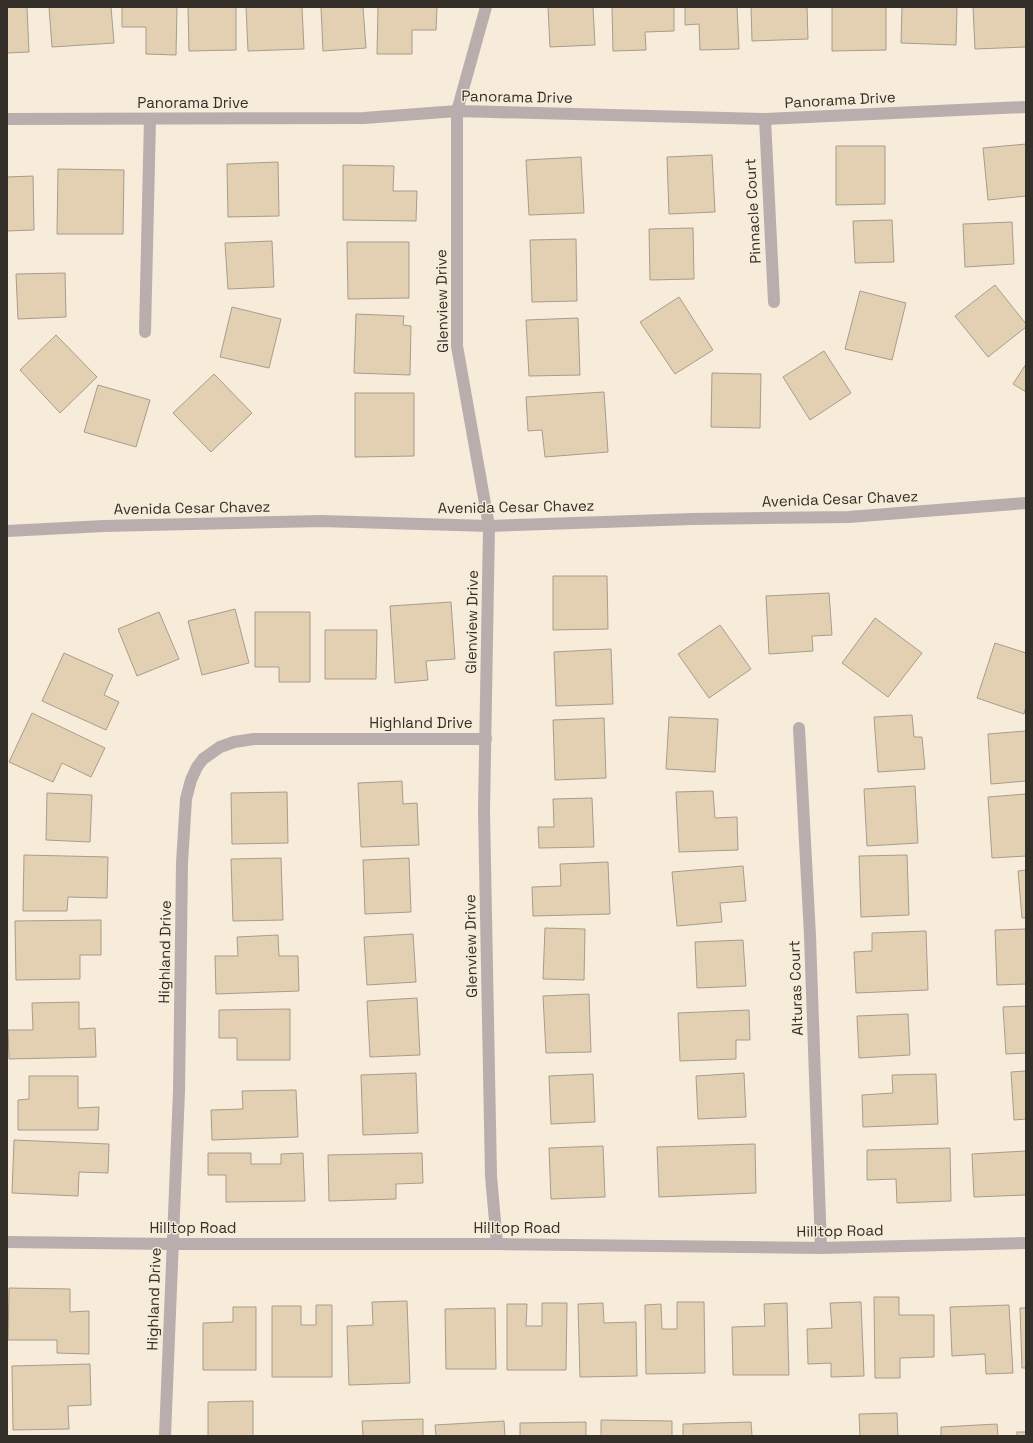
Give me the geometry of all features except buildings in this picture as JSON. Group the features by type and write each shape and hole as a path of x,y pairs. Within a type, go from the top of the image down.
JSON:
{"street":[{"name":"Glenview Drive","path":"486,7 457,112 457,346 489,526 484,811 491,1168 497,1244"},
{"name":"Panorama Drive","path":"7,120 364,118 457,112 764,119 1026,107"},
{"path":"145,332 150,119"},
{"name":"Pinnacle Court","path":"764,119 774,302"},
{"name":"Avenida Cesar Chavez","path":"7,531 104,526 321,521 489,526 692,518 849,517 1026,503"},
{"name":"Alturas Court","path":"799,728 810,936 820,1248"},
{"name":"Highland Drive","path":"165,1436 179,1091 182,863 186,799 191,780 197,767 204,759 220,747 234,742 254,739 486,739"},
{"name":"Hilltop Road","path":"7,1242 172,1244 497,1244 820,1248 1026,1243"}]}
